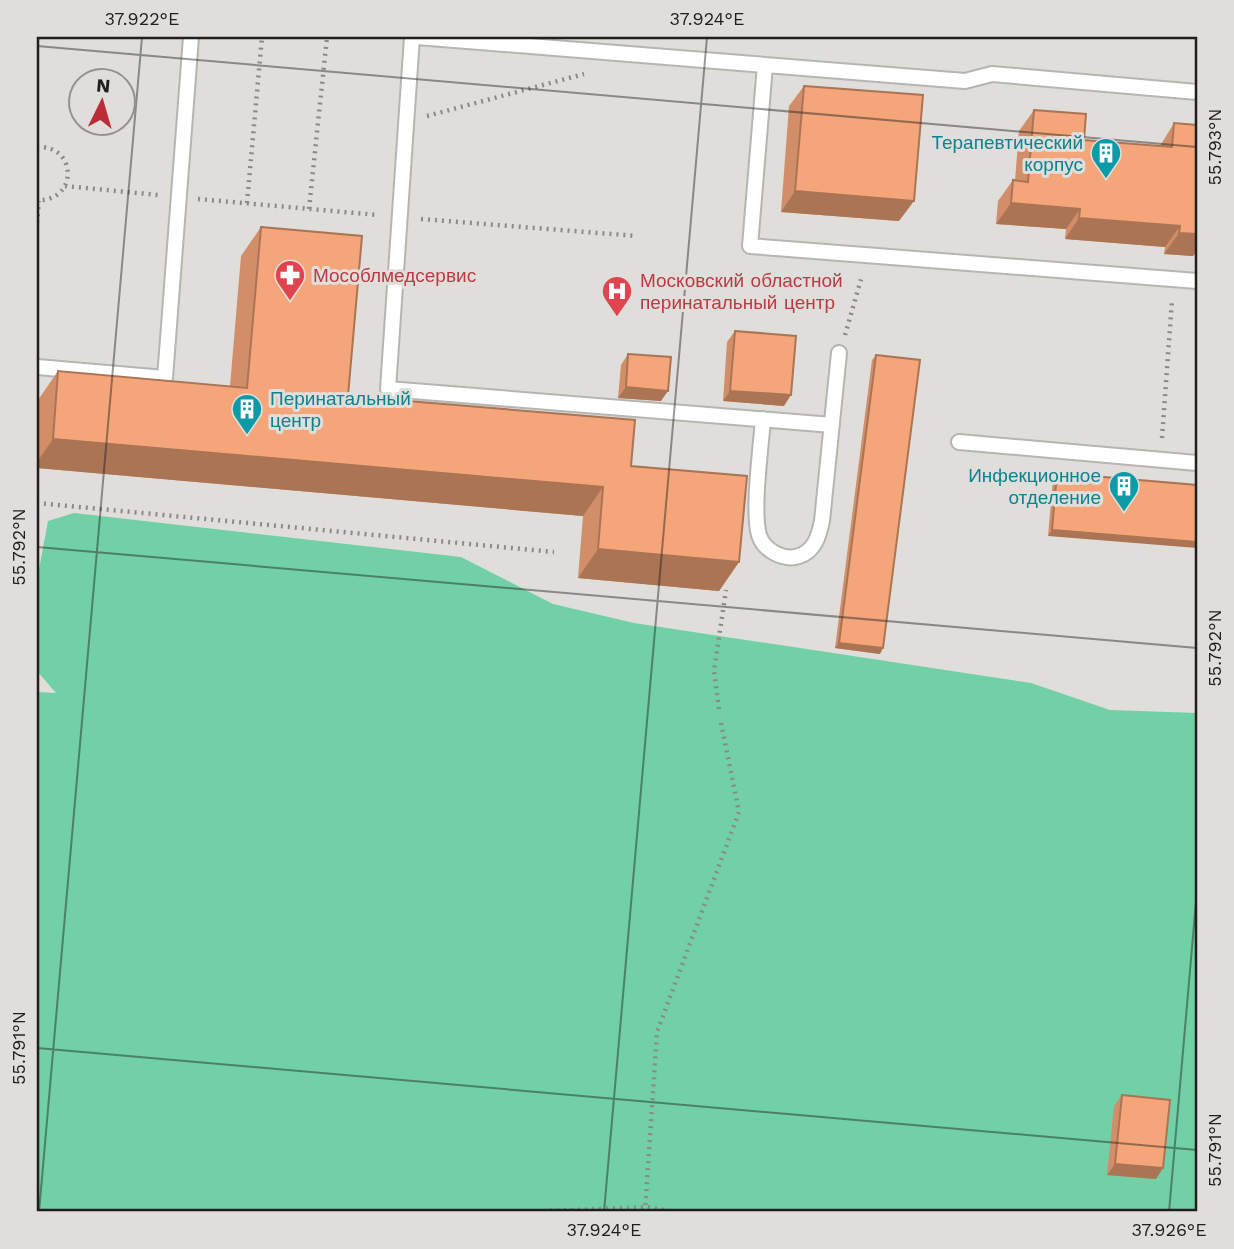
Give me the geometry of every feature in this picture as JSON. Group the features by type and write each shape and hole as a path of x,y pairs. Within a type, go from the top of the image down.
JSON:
{"lane":[{"path":"37,367 165,378 191,37"},
{"path":"832,425 388,389 414,37 965,81 992,74 1197,92"},
{"path":"765,65 750,246 1197,281"},
{"path":"763,419 757,526 763,544 769,550 781,555 798,556 811,549 820,533 839,354"},
{"path":"959,442 1197,463"}],"path":[{"path":"247,203 262,37"},
{"path":"309,209 327,37"},
{"path":"406,122 586,73"},
{"path":"37,147 50,148 60,155 66,164 68,175 65,186 55,197 38,200 37,223"},
{"path":"65,186 637,236"},
{"path":"839,354 868,255"},
{"path":"1161,460 1174,279"},
{"path":"37,503 554,552"},
{"path":"719,709 714,671 726,590"},
{"path":"646,1210 657,1032 739,812 721,723"},
{"path":"522,1212 677,1212"}],"green space":[{"path":"74,513 461,557 553,604 634,623 1031,683 1110,710 1197,713 1197,1212 37,1212 37,692 56,693 37,671 37,580 48,521"}],"building":[{"path":"804,86 923,95 914,201 795,191"},
{"path":"1034,110 1086,114 1084,140 1172,147 1174,123 1197,125 1197,234 1179,233 1180,226 1079,218 1080,209 1011,203 1013,180 1028,182"},
{"name":"Перинатальный центр","path":"261,227 362,236 348,396 635,420 631,466 747,476 739,562 598,549 603,487 53,439 58,371 247,388"},
{"path":"735,331 796,336 791,395 730,391"},
{"path":"628,354 671,357 668,391 626,387"},
{"path":"876,355 920,360 883,648 839,643"},
{"name":"Инфекционное отделение","path":"1057,473 1197,485 1197,542 1052,530"},
{"path":"1122,1095 1170,1100 1163,1168 1115,1164"}],"place":[{"name":"Терапевтический корпус","path":"1106,180"},
{"name":"Мособлмедсервис","path":"290,302"},
{"name":"Московский областной перинатальный центр","path":"617,318"},
{"name":"Перинатальный центр","path":"247,436"},
{"name":"Инфекционное отделение","path":"1124,513"}]}
